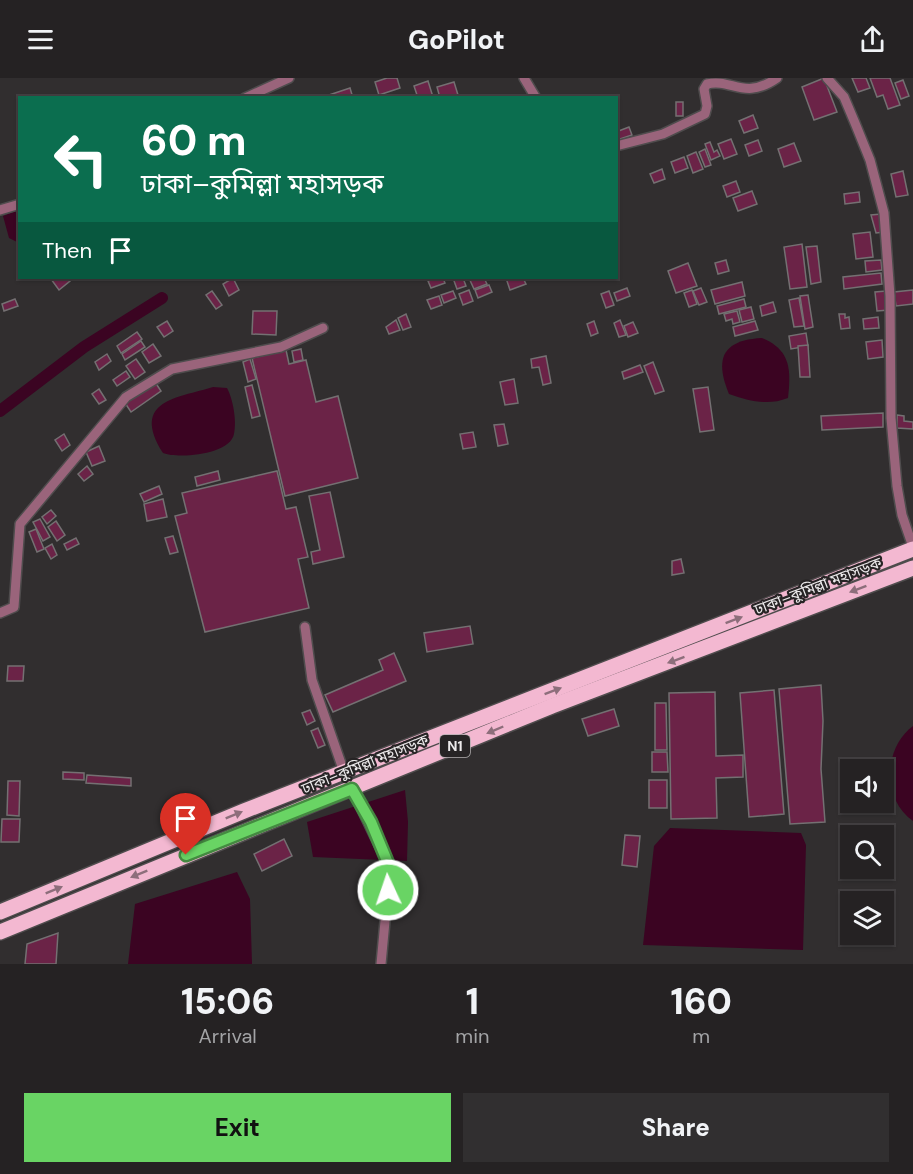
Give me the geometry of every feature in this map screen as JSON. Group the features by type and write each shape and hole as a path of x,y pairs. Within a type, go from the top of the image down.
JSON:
{"highway":[{"name":"ঢাকা–কুমিল্লা মহাসড়ক","path":"0,912 344,771 913,548"},
{"name":"ঢাকা–কুমিল্লা মহাসড়ক","path":"0,932 552,706 913,568"}],"street":[{"path":"249,96 289,78"},
{"path":"524,78 535,96"},
{"path":"618,145 663,134 705,114 707,106 704,88 707,84 726,82 747,89 777,78"},
{"path":"827,78 844,98 855,123 870,160 884,213 890,296 891,418 897,486 902,514 913,548"},
{"path":"0,210 18,205"},
{"path":"0,613 14,607 20,524 126,397 171,369 281,346 323,328"},
{"path":"305,627 312,680 344,771"},
{"path":"352,789 371,822 390,868 381,964"}],"shaded area":[{"path":"18,210 18,242 9,238 3,216"},
{"path":"762,338 779,348 784,355 789,370 788,398 773,402 758,402 729,394 722,370 725,353 738,343"},
{"path":"213,387 227,388 231,398 235,423 234,434 230,441 223,447 203,454 180,456 163,453 154,435 152,422 155,412 162,404 173,399"},
{"path":"913,726 913,821 903,812 894,795 892,759 903,736"},
{"path":"405,790 408,822 407,861 313,857 307,822"},
{"path":"670,828 801,833 806,845 803,950 643,945 654,846"},
{"path":"237,872 250,899 252,964 128,964 135,904"}],"building":[{"path":"397,78 400,88 379,95 375,82"},
{"path":"824,78 837,112 814,120 802,87"},
{"path":"852,78 866,78 870,88 858,92"},
{"path":"870,78 890,78 900,105 888,109 883,95 877,97"},
{"path":"903,80 909,96 901,99 895,83"},
{"path":"428,81 433,96 417,96 414,86"},
{"path":"454,82 458,95 439,96 437,87"},
{"path":"350,88 352,96 329,96"},
{"path":"676,102 683,102 683,116 676,116"},
{"path":"753,115 758,128 744,133 739,121"},
{"path":"629,127 632,135 618,140 618,131"},
{"path":"731,139 737,154 724,159 718,144"},
{"path":"758,140 762,151 749,156 745,145"},
{"path":"710,142 714,152 717,150 720,156 711,160 705,144"},
{"path":"794,143 801,161 784,167 778,149"},
{"path":"705,149 711,165 705,167 699,152"},
{"path":"696,152 703,169 693,173 687,156"},
{"path":"684,157 688,168 675,173 671,162"},
{"path":"662,169 665,179 654,183 650,174"},
{"path":"903,171 908,195 896,197 891,174"},
{"path":"736,181 740,192 727,197 723,186"},
{"path":"752,191 757,204 738,211 733,198"},
{"path":"859,192 860,202 845,204 844,194"},
{"path":"881,214 884,232 876,233 871,215"},
{"path":"870,232 873,257 856,259 853,234"},
{"path":"802,244 807,287 790,289 784,247"},
{"path":"817,246 821,282 811,284 806,247"},
{"path":"726,260 729,271 718,274 715,263"},
{"path":"881,260 882,270 866,272 865,261"},
{"path":"688,263 697,286 676,293 668,271"},
{"path":"881,273 882,284 844,289 843,277"},
{"path":"51,279 69,279 70,281 59,290"},
{"path":"234,279 239,290 229,296 223,284"},
{"path":"443,279 445,283 431,288 428,281"},
{"path":"453,279 463,279 466,286 457,289"},
{"path":"469,279 484,279 487,284 474,289"},
{"path":"506,279 524,279 526,284 510,290"},
{"path":"742,282 745,296 715,304 711,290"},
{"path":"489,285 492,292 478,298 475,290"},
{"path":"627,288 630,296 617,301 614,293"},
{"path":"701,288 707,302 699,305 693,291"},
{"path":"469,290 473,301 463,305 459,294"},
{"path":"692,290 697,304 689,307 684,293"},
{"path":"913,290 913,304 896,306 894,292"},
{"path":"212,291 222,305 216,309 206,295"},
{"path":"453,291 456,298 444,303 441,295"},
{"path":"609,291 614,305 606,308 601,294"},
{"path":"886,291 889,310 877,311 875,292"},
{"path":"808,295 813,327 805,329 800,296"},
{"path":"439,296 442,305 431,309 427,300"},
{"path":"799,298 804,326 794,327 789,300"},
{"path":"15,299 18,306 4,311 2,304"},
{"path":"744,299 746,307 719,314 717,306"},
{"path":"773,302 776,312 762,316 760,306"},
{"path":"751,307 754,319 742,322 739,310"},
{"path":"253,311 277,311 276,335 252,334"},
{"path":"737,311 740,322 733,324 732,319 726,321 724,314"},
{"path":"406,314 411,327 403,330 398,318"},
{"path":"839,314 845,314 845,318 849,317 850,328 841,329"},
{"path":"878,317 879,328 864,329 863,319"},
{"path":"396,320 400,330 389,334 386,327"},
{"path":"620,320 626,335 619,337 614,323"},
{"path":"167,321 173,331 164,337 157,327"},
{"path":"594,321 598,333 591,336 587,324"},
{"path":"755,321 758,330 735,336 733,327"},
{"path":"633,322 638,333 628,337 624,326"},
{"path":"137,332 142,339 121,353 117,346"},
{"path":"806,333 808,346 791,349 789,336"},
{"path":"882,340 883,357 868,359 866,342"},
{"path":"141,341 145,347 125,360 122,354"},
{"path":"153,344 161,356 149,363 142,352"},
{"path":"808,345 810,377 800,377 798,346"},
{"path":"301,349 303,360 294,362 292,351"},
{"path":"286,350 289,364 306,360 316,402 338,396 358,478 285,496 252,358"},
{"path":"107,354 111,361 99,370 95,362"},
{"path":"546,356 551,383 543,385 539,367 532,368 531,359"},
{"path":"136,359 145,372 135,379 126,366"},
{"path":"250,359 256,379 248,382 243,362"},
{"path":"653,362 664,391 655,394 644,366"},
{"path":"640,365 643,372 624,379 622,372"},
{"path":"126,371 130,377 117,386 113,380"},
{"path":"514,379 518,403 505,405 500,382"},
{"path":"155,382 161,391 131,412 125,403"},
{"path":"252,385 260,416 252,418 245,387"},
{"path":"708,387 714,430 700,432 693,389"},
{"path":"99,389 106,400 99,404 92,394"},
{"path":"883,413 883,427 822,430 821,416"},
{"path":"897,415 904,416 904,421 913,422 913,429 897,428"},
{"path":"504,424 508,444 498,446 494,425"},
{"path":"473,432 476,447 463,449 460,434"},
{"path":"64,434 70,445 62,451 55,440"},
{"path":"99,446 105,461 92,466 86,452"},
{"path":"87,466 93,474 84,481 78,474"},
{"path":"218,471 220,480 197,486 195,477"},
{"path":"277,471 286,509 296,507 308,557 298,559 309,608 205,632 175,516 187,513 182,493"},
{"path":"159,486 162,494 144,502 140,494"},
{"path":"330,492 344,557 313,564 311,552 320,550 309,496"},
{"path":"163,499 167,517 147,521 144,504"},
{"path":"51,510 56,516 47,524 42,517"},
{"path":"40,519 50,537 43,541 33,522"},
{"path":"56,521 65,535 57,541 48,527"},
{"path":"36,529 44,549 37,552 29,532"},
{"path":"173,536 178,552 170,554 165,538"},
{"path":"76,538 79,544 67,550 64,544"},
{"path":"52,544 57,555 51,559 45,548"},
{"path":"681,559 684,573 672,575 672,561"},
{"path":"470,626 473,644 427,652 424,633"},
{"path":"394,653 406,681 333,712 325,695 383,670 379,660"},
{"path":"8,666 24,666 23,681 7,681"},
{"path":"821,685 823,721 821,769 825,822 790,824 779,689"},
{"path":"774,690 784,814 749,817 740,693"},
{"path":"715,692 716,756 743,755 743,777 716,778 717,818 671,819 669,693"},
{"path":"655,703 666,703 667,750 655,750"},
{"path":"614,709 619,726 588,736 582,719"},
{"path":"310,710 315,721 307,725 302,713"},
{"path":"318,728 325,745 318,748 311,731"},
{"path":"652,752 667,752 668,772 652,772"},
{"path":"63,772 84,773 84,780 63,779"},
{"path":"87,775 131,778 131,786 86,783"},
{"path":"649,780 667,780 667,808 649,808"},
{"path":"8,781 20,781 19,816 7,815"},
{"path":"2,819 20,819 19,842 1,842"},
{"path":"625,835 640,836 637,867 622,865"},
{"path":"284,839 292,856 262,871 254,854"},
{"path":"58,933 56,964 25,964 27,944"}],"waterway":[{"path":"0,411 84,347 162,298"}],"route":[{"path":"186,855 352,789 371,822 390,868 388,890"}]}
